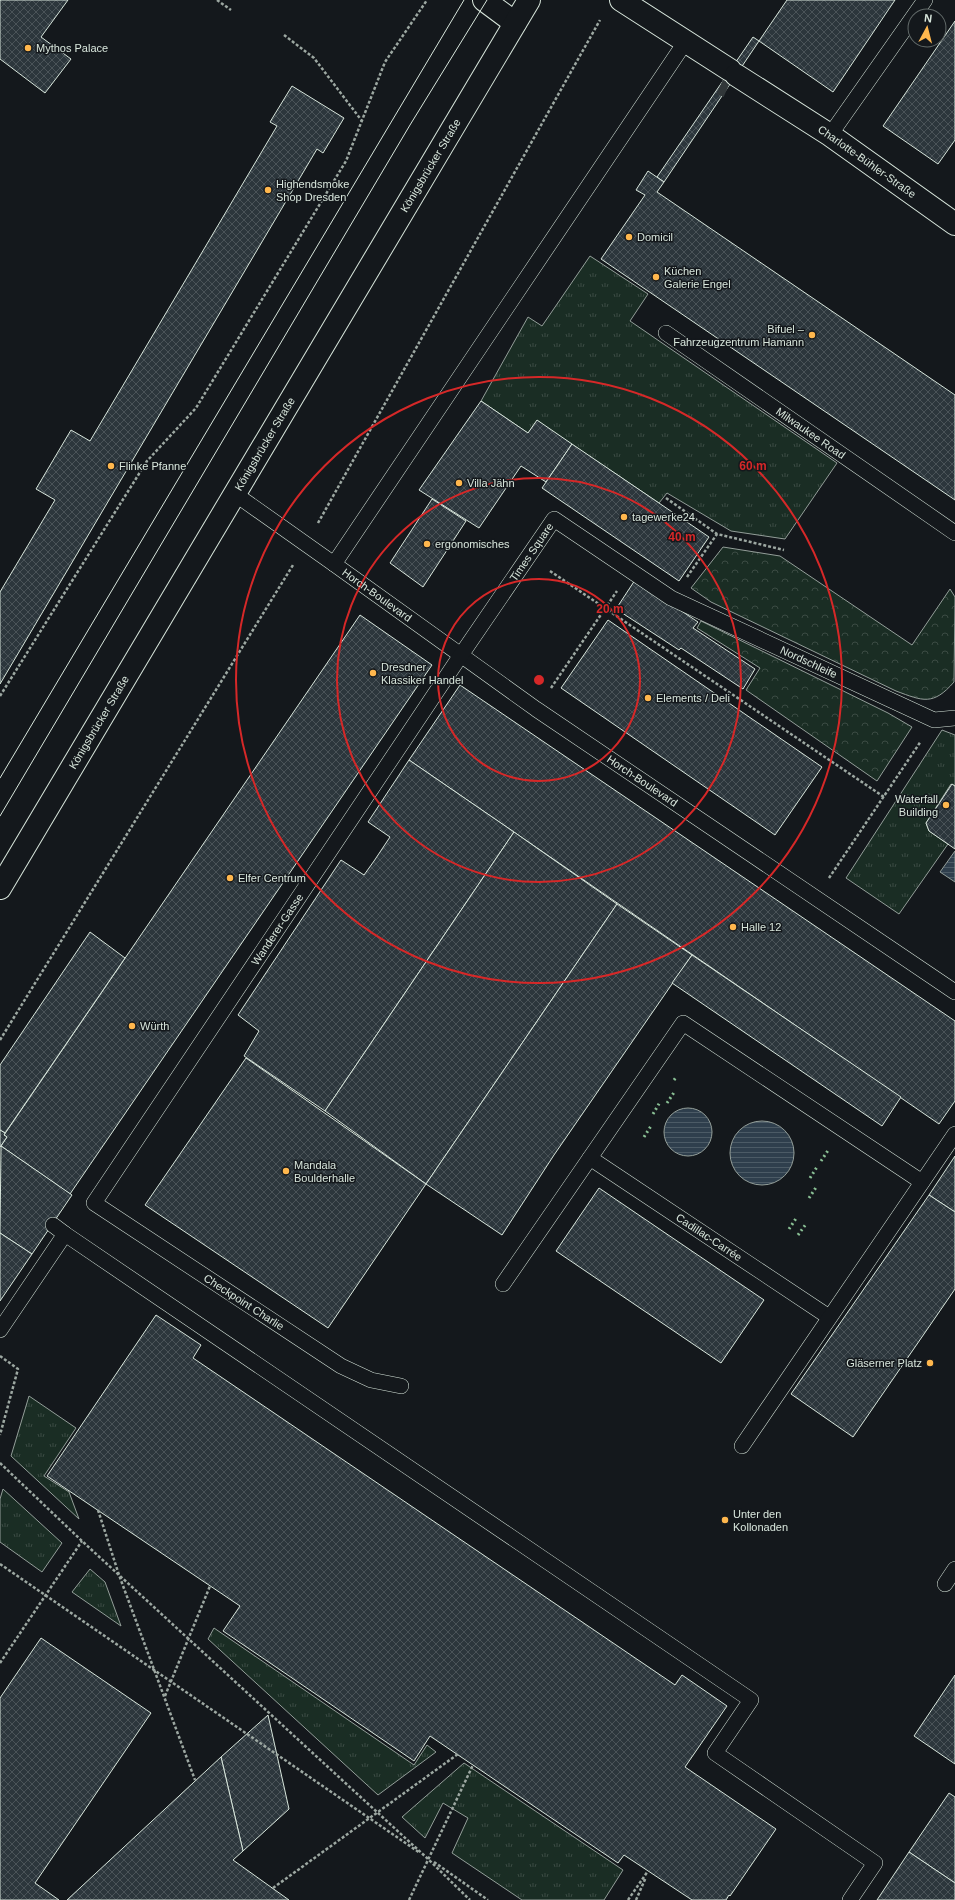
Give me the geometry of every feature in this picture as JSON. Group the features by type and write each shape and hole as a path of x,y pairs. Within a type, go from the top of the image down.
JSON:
{"main road":[{"path":"484,0 515,23"},
{"name":"Königsbrücker Straße","path":"0,888 529,0"},
{"path":"621,0 686,41"},
{"name":"Charlotte-Bühler-Straße","path":"686,41 698,64 729,79 761,102 777,102 830,135 955,224"}],"lane":[{"path":"830,135 925,0"},
{"path":"334,564 686,41"},
{"name":"Milwaukee Road","path":"666,333 955,533"},
{"name":"Horch-Boulevard","path":"235,494 536,709 955,992"},
{"name":"Times Square","path":"460,655 554,519 668,596"},
{"name":"Nordschleife","path":"668,596 934,720"},
{"name":"Wanderer-Gasse","path":"94,1203 460,655"},
{"path":"934,720 955,718"},
{"path":"503,1284 684,1023 922,1182"},
{"path":"742,1446 955,1134"},
{"name":"Cadillac-Carrée","path":"590,1158 829,1317"},
{"name":"Checkpoint Charlie","path":"94,1203 341,1366 371,1380 401,1386"},
{"path":"0,1330 59,1229 751,1700 716,1753 875,1863 850,1900"},
{"path":"945,1584 955,1569"}],"path":[{"path":"217,0 231,10"},
{"path":"0,696 147,461 196,408 346,161 385,62 427,0"},
{"path":"0,1040 306,544 604,14"},
{"path":"284,35 314,58 363,121"},
{"path":"666,498 717,534 784,550"},
{"path":"668,596 717,534"},
{"path":"528,557 884,797"},
{"path":"536,709 631,571"},
{"path":"816,898 934,720"},
{"path":"0,1356 18,1369 0,1435"},
{"path":"0,1462 82,1541 378,1812 470,1900"},
{"path":"98,1510 119,1575 195,1780"},
{"path":"0,1664 82,1541"},
{"path":"0,1564 488,1900"},
{"path":"165,1696 210,1586"},
{"path":"272,1888 458,1754"},
{"path":"409,1900 427,1858 473,1765"},
{"path":"628,1900 648,1871 636,1900"}],"green space":[{"path":"590,256 648,294 630,321 837,463 785,539 731,531 667,493 659,503 537,421 528,433 481,401 528,317 542,326"},
{"path":"723,547 780,556 912,645 950,589 955,597 954,682 947,690 934,698 921,699 914,697 896,691 711,602 691,588"},
{"path":"701,621 888,713 912,727 877,781 746,690 760,668 697,628"},
{"path":"942,730 955,735 955,786 951,784 926,823 929,831 948,844 899,914 846,878"},
{"path":"29,1396 76,1428 44,1476 69,1492 79,1519 11,1456"},
{"path":"3,1489 62,1543 42,1572 0,1542 0,1499"},
{"path":"90,1569 105,1582 121,1626 72,1592"},
{"path":"214,1628 414,1765 427,1745 436,1752 378,1795 208,1639"},
{"path":"464,1763 623,1870 604,1900 522,1900 452,1853 468,1818 443,1803 425,1838 402,1817"}],"water":[{"path":"955,851 955,882 940,872"},
{"path":"683,1108 693,1108 702,1112 708,1118 711,1123 711,1141 702,1152 693,1156 683,1156 674,1152 668,1146 664,1137 664,1127 668,1118 674,1112"},
{"path":"762,1121 774,1124 785,1130 791,1141 794,1153 791,1165 785,1176 774,1182 762,1185 750,1182 739,1176 733,1165 730,1153 733,1141 739,1130 750,1124"}],"building":[{"name":"Mythos Palace","path":"0,0 68,0 41,37 71,59 45,93 0,59"},
{"path":"787,0 895,0 833,92 759,41"},
{"path":"955,21 955,140 938,164 883,126 936,48 947,48 947,33"},
{"path":"753,37 759,41 664,182 657,177"},
{"path":"292,86 344,118 323,153 317,149 0,684 0,592 55,500 36,489 71,430 90,441 277,126 270,122"},
{"path":"648,171 664,182 657,192 955,395 955,500 601,259 645,195 636,190"},
{"path":"481,401 528,433 537,420 572,444 546,482 521,466 479,528 419,490"},
{"path":"572,444 709,537 679,581 542,488"},
{"path":"432,499 466,521 423,587 390,563"},
{"path":"635,580 698,622 693,628 755,669 743,689 681,648 679,650 616,609"},
{"path":"360,615 432,665 70,1194 1,1146 7,1137 4,1135"},
{"path":"608,620 822,767 775,835 561,688"},
{"name":"Halle 12","path":"460,685 955,1021 955,1101 939,1124 409,760"},
{"path":"409,760 514,832 325,1111 244,1056 259,1031 238,1015 341,860 364,875 374,861 390,837 368,822"},
{"name":"Waterfall Building","path":"952,784 955,786 955,849 929,831 926,823"},
{"path":"514,832 617,904 426,1184 325,1111"},
{"path":"617,904 692,955 554,1155 502,1235 426,1184"},
{"path":"90,932 125,958 5,1133 0,1130 0,1065"},
{"path":"692,955 901,1097 882,1126 672,983"},
{"path":"246,1058 426,1184 328,1328 145,1205"},
{"path":"0,1130 5,1133 4,1135 7,1137 0,1147"},
{"path":"1,1146 72,1195 32,1254 0,1233"},
{"path":"955,1156 955,1212 929,1195"},
{"path":"599,1188 764,1300 721,1363 556,1251"},
{"path":"929,1195 955,1212 955,1289 853,1437 791,1394"},
{"path":"0,1233 32,1254 0,1301"},
{"path":"156,1315 201,1345 193,1358 675,1685 682,1675 727,1706 685,1767 776,1829 726,1900 692,1900 624,1855 618,1863 430,1736 414,1761 223,1631 240,1606 47,1476"},
{"path":"41,1638 151,1713 35,1883 59,1900 0,1900 0,1698"},
{"path":"955,1675 955,1764 914,1736"},
{"path":"268,1715 289,1809 243,1851 221,1757"},
{"path":"221,1757 243,1851 233,1860 289,1900 67,1900"},
{"path":"949,1793 955,1797 955,1883 909,1852"},
{"path":"909,1852 955,1883 955,1900 877,1900"}],"tunnel":[{"path":"721,84 728,87"}],"tram line":[{"path":"0,778 464,0"},
{"path":"0,816 410,125 487,0"}],"hedge":[{"path":"674,1080 677,1076"},
{"path":"667,1103 675,1091"},
{"path":"653,1114 660,1102"},
{"path":"644,1137 651,1126"},
{"path":"821,1161 829,1149"},
{"path":"810,1178 817,1167"},
{"path":"809,1198 817,1186"},
{"path":"789,1229 797,1217"},
{"path":"798,1235 806,1224"}],"place":[{"name":"Mythos Palace","path":"28,48"},
{"name":"Highendsmoke Shop Dresden","path":"268,190"},
{"name":"Domicil","path":"629,237"},
{"name":"Küchen Galerie Engel","path":"656,277"},
{"name":"Bifuel – Fahrzeugzentrum Hamann","path":"812,335"},
{"name":"Flinke Pfanne","path":"111,466"},
{"name":"Villa Jähn","path":"459,483"},
{"name":"tagewerke24","path":"624,517"},
{"name":"ergonomisches","path":"427,544"},
{"name":"Dresdner Klassiker Handel","path":"373,673"},
{"name":"Elements / Deli","path":"648,698"},
{"name":"Waterfall Building","path":"946,805"},
{"name":"Elfer Centrum","path":"230,878"},
{"name":"Halle 12","path":"733,927"},
{"name":"Würth","path":"132,1026"},
{"name":"Mandala Boulderhalle","path":"286,1171"},
{"name":"Gläserner Platz","path":"930,1363"},
{"name":"Unter den Kollonaden","path":"725,1520"}]}
